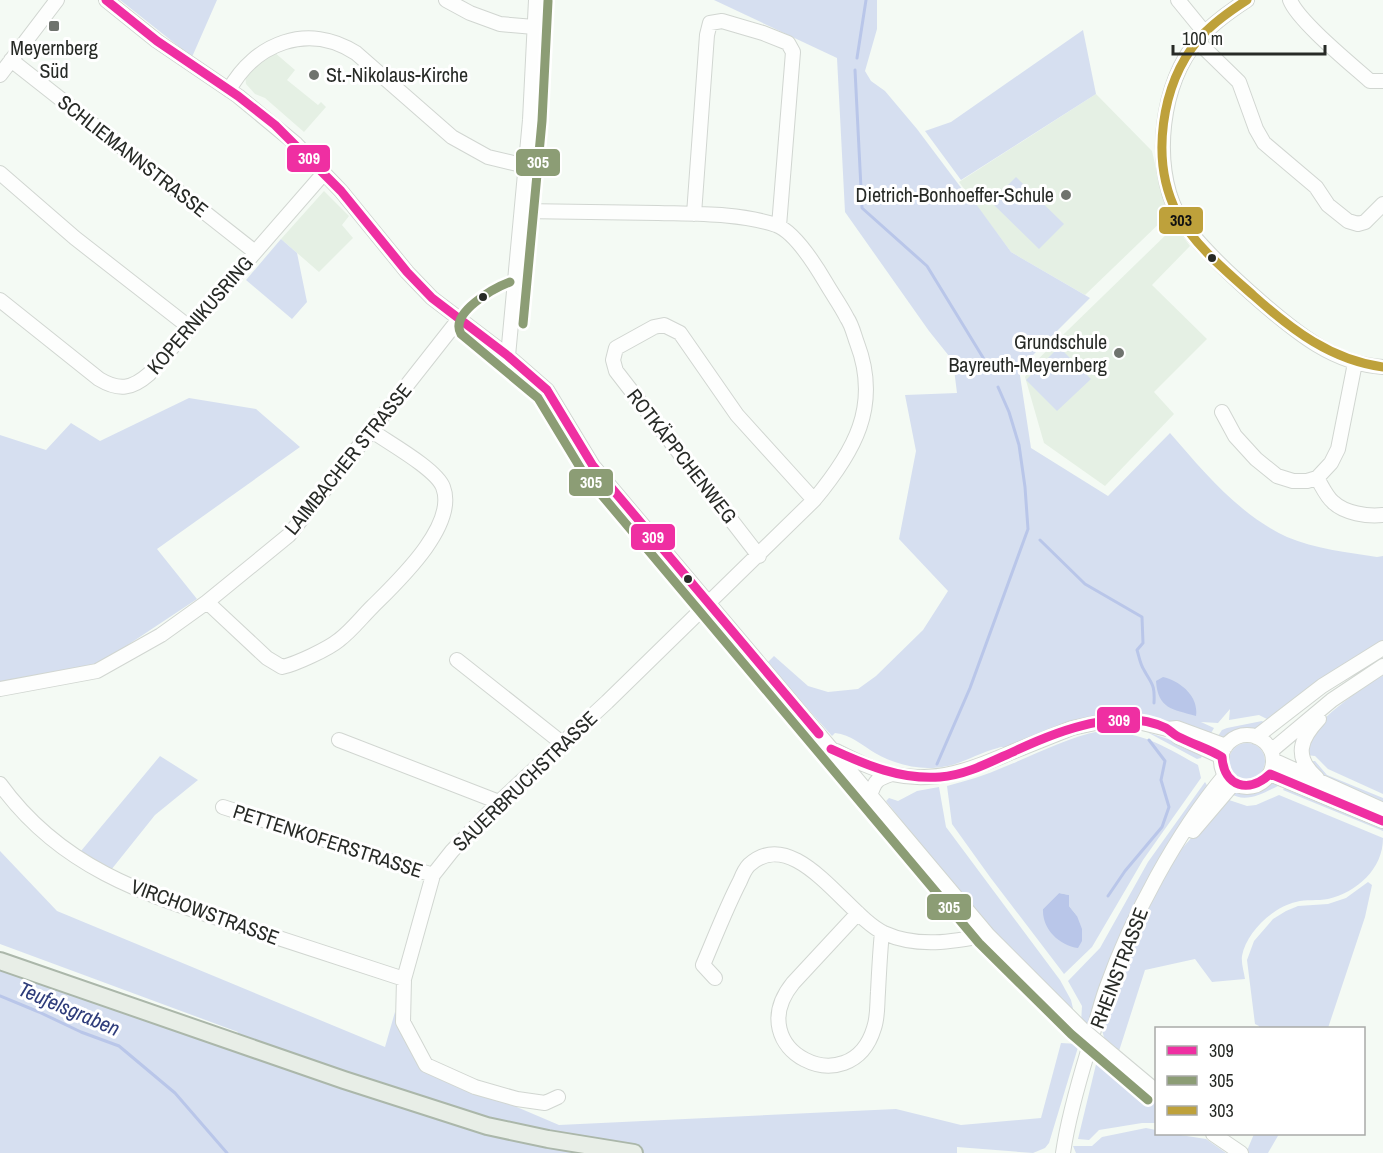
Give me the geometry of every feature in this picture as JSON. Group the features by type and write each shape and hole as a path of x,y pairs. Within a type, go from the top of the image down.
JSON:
{"main road":[{"path":"0,961 344,1080 487,1126 634,1153"}],"street":[{"path":"0,75 57,0"},
{"path":"106,0 158,41 275,125 324,173 407,272 432,298 508,356 547,390 593,466 988,935 1081,1028 1155,1090"},
{"path":"446,0 470,13 500,24 534,27"},
{"path":"508,356 526,166 536,0"},
{"path":"1178,0 1201,37 1239,82 1256,129 1264,143 1316,187 1328,205 1348,221 1358,224 1365,222 1383,204"},
{"path":"1247,0 1201,37 1189,52 1168,98 1163,156 1178,213 1192,233 1240,284 1290,327 1309,340 1356,363 1383,367"},
{"path":"1290,0 1293,8 1370,81 1383,81"},
{"path":"522,211 694,214 752,219 779,226 793,52 788,44 763,33 722,21 710,23 707,35 694,214"},
{"path":"229,90 250,62 278,44 293,39 310,38 345,46 452,137 488,157 526,166"},
{"name":"SCHLIEMANNSTRASSE","path":"11,60 255,252"},
{"path":"0,173 92,251 189,327"},
{"name":"KOPERNIKUSRING","path":"0,300 99,379 111,386 121,388 141,381 324,173"},
{"name":"SAUERBRUCHSTRASSE","path":"558,1097 545,1103 517,1099 475,1087 426,1065 403,1022 404,979 433,875 452,851 499,802 607,702 814,500 837,472 860,429 867,396 867,374 861,352 848,320 814,264 796,241 779,226"},
{"name":"LAIMBACHER STRASSE","path":"0,689 97,671 161,635 207,602 289,535 459,319"},
{"name":"ROTKÄPPCHENWEG","path":"759,556 616,371 614,353 624,342 654,327 664,325 680,333 737,415 814,500"},
{"path":"1222,412 1235,436 1256,459 1277,476 1293,481 1317,478 1331,463 1338,449 1356,363"},
{"path":"207,602 267,658 282,667 292,665 339,641 414,565 433,537 442,516 446,497 443,485 436,476 372,431"},
{"path":"1317,478 1328,497 1339,507 1370,516 1383,515"},
{"path":"1256,737 1322,686 1383,648"},
{"path":"457,660 562,743"},
{"path":"1272,755 1332,700 1383,666"},
{"path":"1322,783 1303,763 1302,747 1304,737 1329,709 1332,700"},
{"path":"831,749 862,764 892,774 940,777 958,774 1072,728 1105,721 1130,720 1167,729 1174,736 1224,752"},
{"path":"1240,736 1256,737 1267,744 1272,755 1270,774 1262,782 1253,786 1243,786 1230,779 1222,765 1224,752 1240,736"},
{"path":"339,740 499,802"},
{"path":"1272,755 1322,783 1383,810"},
{"path":"870,796 879,778 892,774"},
{"path":"1270,774 1383,821"},
{"name":"RHEINSTRASSE","path":"1064,1153 1075,1096 1106,990 1146,898 1195,815 1230,779"},
{"name":"VIRCHOWSTRASSE","path":"0,784 37,827 66,850 107,876 156,898 404,979"},
{"name":"PETTENKOFERSTRASSE","path":"223,807 433,875"},
{"path":"715,978 703,965 732,896 747,866 771,854 786,855 803,863 882,932 905,940 926,942 951,942 988,935"},
{"path":"858,913 793,983 780,1003 778,1023 781,1032 790,1049 800,1058 821,1066 840,1063 856,1056 869,1040 876,1018 882,932"},
{"path":"1216,1135 1241,1153"}],"shaded area":[{"path":"120,0 217,0 192,57"},
{"path":"714,0 877,0 877,29 865,71 871,81 885,91 917,129 1011,252 1090,298 1019,369 1031,448 1108,496 1170,433 1223,491 1269,528 1287,537 1331,550 1383,556 1383,643 1271,721 1259,715 1229,720 1230,709 1218,723 1201,722 1214,728 1210,735 1141,716 1106,715 1071,722 1019,745 1000,747 957,764 928,768 894,762 846,736 835,733 832,736 767,663 774,656 808,686 828,692 858,689 876,676 923,630 948,591 899,539 916,451 905,395 957,393 953,361 929,331 845,212 837,58"},
{"path":"1083,30 1096,94 961,180 925,131 951,122"},
{"path":"274,52 295,70 287,80 318,105 321,102 326,107 304,132 265,98 255,94 246,84 245,74"},
{"name":"Dietrich-Bonhoeffer-Schule","path":"1096,94 1152,151 1167,216 1085,295 1011,252 959,182"},
{"path":"1016,177 1064,224 1039,249 991,202"},
{"path":"324,191 349,216 342,225 353,238 319,272 281,239"},
{"name":"Grundschule Bayreuth-Meyernberg","path":"1175,226 1190,246 1152,285 1207,339 1154,392 1174,414 1105,486 1044,443 1025,377 1031,366"},
{"path":"281,239 297,253 307,302 292,319 246,280"},
{"path":"1059,347 1091,379 1057,411 1026,380"},
{"path":"189,398 256,409 300,447 157,549 197,599 96,666 0,682 0,435 46,450 71,423 100,441"},
{"path":"1383,675 1383,794 1328,769 1315,756 1306,755 1309,739 1322,721 1354,694"},
{"path":"1262,721 1267,725 1259,730 1239,731 1222,738 1218,736 1222,730 1227,728"},
{"path":"1100,731 1115,732 1151,741 1198,765 1201,778 1143,860 1092,947 1064,974 952,824 947,786 990,773 1087,734","holes":["1059,893 1069,895 1069,906 1077,916 1043,909"]},
{"path":"1147,732 1204,751 1201,758 1197,759"},
{"path":"1247,743 1259,749 1265,761 1259,773 1247,779 1235,773 1229,761 1235,749"},
{"path":"160,756 198,780 155,815 107,875 76,857"},
{"path":"1310,761 1315,761 1327,775 1383,798 1383,803 1321,776"},
{"path":"1205,782 1208,787 1138,902 1104,974 1087,1028 1081,1023 1082,1006 1068,981 1100,948 1148,862"},
{"path":"1271,782 1277,782 1278,786 1254,796 1242,798 1230,793 1254,790"},
{"path":"1286,785 1383,825 1383,831 1283,790"},
{"path":"939,787 946,827 1060,980 1071,1000 1075,1017 990,932 886,801 889,798 898,801 917,791"},
{"path":"1279,795 1383,838 1382,849 1373,869 1358,885 1339,896 1324,900 1296,902 1270,915 1255,930 1245,947 1242,965 1245,979 1212,982 1195,959 1145,970 1119,1051 1105,1041 1100,1023 1144,913 1177,854 1226,799 1247,806 1256,805"},
{"path":"0,851 57,911 385,1047 395,1012 418,1065 559,1125 896,1109 961,1125 1041,1118 1061,1043 1079,1044 1049,1143 1045,1148 1033,1153 957,1147 957,1153 0,1153 0,970 230,1050 238,1032 0,944"},
{"path":"1368,882 1372,885 1365,917 1328,1027 1259,1027 1255,1024 1247,960 1254,941 1273,919 1286,911 1298,906 1328,904 1346,898"},
{"path":"1099,1052 1155,1098 1155,1123 1099,1130 1089,1140 1078,1139"},
{"path":"1146,1128 1155,1130 1155,1135 1180,1135 1206,1139 1226,1153 1076,1153 1073,1146 1092,1146 1102,1137"},
{"path":"1254,1135 1278,1135 1268,1153 1246,1153"}],"water":[{"path":"1163,677 1187,690 1194,702 1196,716 1173,709 1163,703 1156,681"},
{"path":"1059,893 1069,895 1069,906 1077,916 1082,929 1082,941 1078,948 1058,940 1045,923 1043,909"}],"waterway":[{"path":"857,58 866,0"},
{"path":"855,70 862,208 927,266 990,369"},
{"path":"937,764 970,688 1028,529 1019,445 1009,412 998,387"},
{"path":"1040,540 1085,584 1142,617 1143,643 1137,650 1152,685 1154,703"},
{"path":"1108,896 1125,871 1162,827 1169,807 1161,780 1165,761 1149,740"},
{"name":"Teufelsgraben","path":"0,996 81,1032 119,1046 175,1093 227,1153"}],"transit line":[{"name":"309","path":"106,0 157,41 238,96 275,125 341,191 407,272 432,298 508,356 547,390 593,466 819,734"},
{"name":"303","path":"1247,0 1203,34 1185,58 1175,79 1168,101 1162,147 1169,192 1177,213 1201,246 1268,309 1313,342 1346,358 1383,367"},
{"name":"305","path":"523,324 542,121 548,1"},
{"name":"305","path":"510,282 484,296 467,310 461,318 459,326 461,334 538,398 584,474 979,943 1071,1034 1148,1100"},
{"name":"309","path":"831,749 871,766 898,774 926,777 950,776 989,763 1051,735 1090,724 1130,719 1166,728 1179,737 1222,757 1227,775 1239,784 1254,784 1270,774 1383,821"}],"place":[{"name":"Meyernberg Süd","path":"54,26"},
{"name":"St.-Nikolaus-Kirche","path":"314,75"},
{"name":"Dietrich-Bonhoeffer-Schule","path":"1066,195"},
{"name":"Grundschule Bayreuth-Meyernberg","path":"1119,353"}]}
